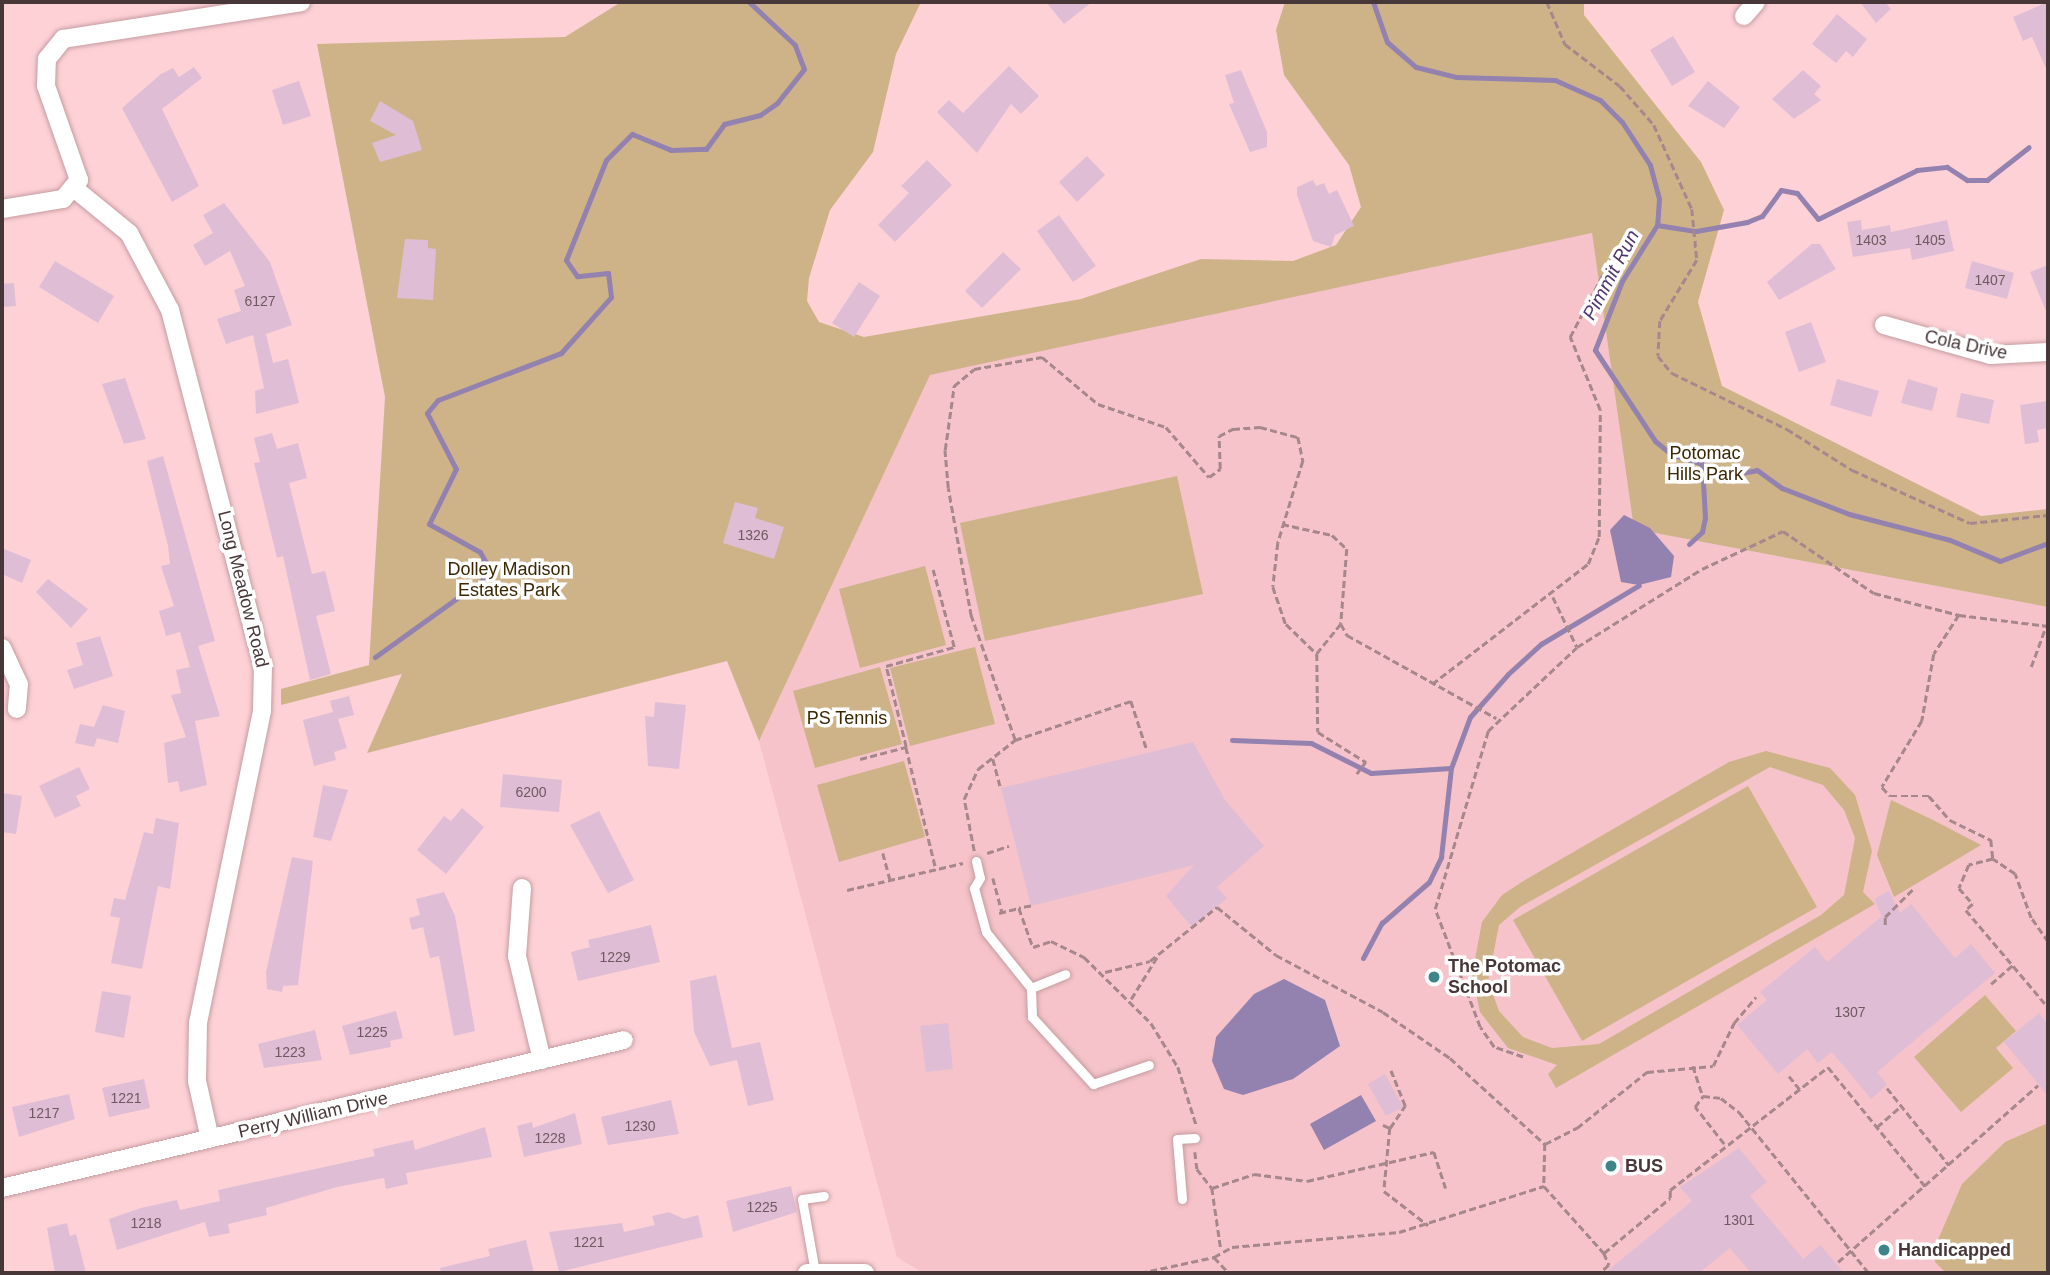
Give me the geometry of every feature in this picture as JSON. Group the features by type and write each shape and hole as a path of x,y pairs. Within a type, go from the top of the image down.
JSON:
{"street":[{"path":"2,209 64,199 75,189 80,169 44,71 63,39 302,2"},
{"path":"1744,16 1756,2"},
{"name":"Long Meadow Road","path":"75,189 129,233 170,310 263,666 262,711 198,1023 197,1081 210,1139"},
{"name":"Cola Drive","path":"1884,325 1991,355 2048,352"},
{"path":"2,649 19,684 17,709"},
{"path":"522,888 517,956 542,1060"},
{"name":"Perry William Drive","path":"2,1188 624,1040"},
{"path":"811,1273 865,1273"}],"lane":[{"path":"976,861 980,878 974,888 986,932 1031,988 1032,1017 1093,1084 1149,1065"},
{"path":"1031,988 1065,974"},
{"path":"1182,1199 1177,1139 1195,1138"},
{"path":"811,1273 802,1199 824,1196"}],"path":[{"path":"1546,2 1564,44 1620,86 1654,125 1693,217 1698,240 1697,260 1660,321 1658,356 1672,373 1787,429 1852,470 1970,523 2048,515"},
{"path":"1432,684 1553,597 1588,564 1599,537 1600,410 1570,337 1611,260"},
{"path":"1015,740 971,616 948,488 947,424 962,374 1042,357 1098,404 1166,427 1209,477 1220,469 1219,436 1233,429 1260,427 1298,437 1303,461 1282,524 1273,587 1286,624 1317,654"},
{"path":"1282,524 1332,534 1347,549 1341,624 1347,635 1372,644 1432,684 1496,718"},
{"path":"1523,1056 1487,1038 1435,921 1456,830 1476,790 1496,718 1541,687 1577,648 1774,531 1797,537 1874,593 1959,615 1977,618 2012,617 2047,626 2031,667"},
{"path":"933,570 954,648 887,666 936,869"},
{"path":"1553,597 1577,648"},
{"path":"1959,615 1934,654 1922,721 1882,787 1891,796 1929,796 1950,820 1991,840 1993,859 2023,884 2031,918 2048,942"},
{"path":"1341,624 1317,654 1318,733 1366,762 1357,775"},
{"path":"976,861 964,799 978,769 1015,740 1131,701 1147,750"},
{"path":"860,760 906,747"},
{"path":"993,759 1001,788"},
{"path":"848,890 976,861 1009,846"},
{"path":"883,853 890,880"},
{"path":"1993,859 1969,865 1959,888 1973,904 1966,910 2048,1007"},
{"path":"991,869 1001,913 1031,906"},
{"path":"1885,925 1885,917 1915,887"},
{"path":"1131,999 1158,955 1217,907 1276,955 1383,1012 1450,1058 1545,1144 1544,1186 1604,1254 1609,1265 1606,1273"},
{"path":"1019,908 1033,947"},
{"path":"1105,972 1158,955"},
{"path":"1991,984 2013,965"},
{"path":"1545,1144 1577,1128 1638,1076 1670,1065 1713,1066 1734,1023 1756,997"},
{"path":"1693,1066 1703,1096"},
{"path":"1604,1254 1724,1144 1751,1129 1828,1067 1925,1186"},
{"path":"1391,1071 1405,1106 1390,1128 1384,1163 1384,1191 1428,1224"},
{"path":"1789,1076 1801,1091"},
{"path":"1838,1262 2038,1085"},
{"path":"1887,1088 1949,1165"},
{"path":"1703,1096 1721,1098 1751,1129 1870,1273"},
{"path":"1703,1096 1695,1107 1724,1144"},
{"path":"1877,1127 1902,1106"},
{"path":"1383,1125 1390,1128"},
{"path":"1212,1188 1254,1174 1307,1181 1434,1152 1446,1188"},
{"path":"1140,1273 1214,1257 1232,1247 1339,1241 1428,1224 1544,1186"},
{"path":"1214,1257 1228,1273"},
{"path":"1600,1273 1609,1265"}],"shaded area":[{"name":"The Potomac School","path":"1592,233 1634,529 2048,607 2048,1273 923,1273 897,1257 759,741 930,375 1100,328"},
{"path":"1624,515 1650,528 1674,556 1671,577 1639,585 1621,582 1610,530"},
{"path":"1284,979 1325,1000 1340,1046 1293,1079 1243,1095 1224,1089 1212,1061 1216,1037 1254,994"},
{"path":"1361,1095 1376,1121 1324,1150 1310,1124"}],"green space":[{"path":"621,2 921,2 896,54 873,152 830,210 809,278 807,301 819,322 864,337 1081,299 1201,259 1293,261 1336,245 1361,207 1349,165 1284,75 1276,30 1285,2 1584,2 1584,15 1701,162 1724,210 1698,302 1722,386 1981,516 2048,509 2048,607 1634,529 1592,233 930,375 759,741 727,661 367,753 402,674 281,705 281,689 369,665 385,397 317,44 565,37"},
{"path":"1177,476 1203,594 985,641 960,523"},
{"path":"925,566 946,645 860,668 839,589"},
{"path":"975,647 995,724 910,746 890,668"},
{"name":"PS Tennis","path":"880,667 902,744 815,768 793,691"},
{"path":"1766,751 1830,768 1855,795 1872,851 1863,892 1875,904 1556,1088 1548,1074 1557,1065 1508,1048 1480,1012 1472,975 1482,922 1502,895 1525,880 1729,762","holes":["1770,767 1823,785 1844,810 1855,838 1844,895 1821,915 1599,1044 1552,1048 1523,1037 1499,1011 1488,981 1499,925 1520,907"]},
{"path":"904,761 925,837 839,862 817,785"},
{"path":"1748,786 1817,907 1582,1041 1513,920"},
{"path":"1891,800 1981,845 1894,897 1877,855"},
{"path":"1985,995 2016,1031 1996,1048 2013,1068 1961,1112 1914,1057"},
{"path":"2048,1123 2048,1273 1946,1273 1935,1262 1937,1242 1962,1184 2005,1142"}],"building":[{"path":"1046,2 1092,2 1064,24"},
{"path":"1860,2 1885,2 1891,9 1876,23"},
{"path":"2048,2 2048,73 2032,37 2023,41 2013,17"},
{"path":"1837,14 1867,39 1853,57 1846,51 1836,63 1812,44"},
{"path":"1673,36 1695,72 1672,86 1650,50"},
{"path":"1009,66 1039,96 1021,114 1011,104 977,153 937,112 949,100 963,113"},
{"path":"194,67 202,78 162,109 199,186 172,202 122,108 161,74 173,68 179,77"},
{"path":"1241,70 1267,132 1267,147 1250,152 1229,104 1234,103 1225,75"},
{"path":"1803,70 1821,86 1814,94 1821,100 1794,119 1772,99"},
{"path":"299,81 311,116 283,125 272,90"},
{"path":"1708,81 1740,107 1724,128 1688,106"},
{"path":"380,101 413,121 422,150 380,162 372,143 396,135 370,121"},
{"path":"1087,156 1105,175 1077,202 1059,182"},
{"path":"927,160 952,185 895,242 878,225 909,193 901,186"},
{"path":"1313,180 1316,186 1324,183 1329,194 1337,190 1354,226 1335,235 1331,247 1313,241 1297,195 1297,187"},
{"path":"224,203 270,262 292,325 266,334 273,363 288,359 299,403 256,414 255,391 264,388 253,335 226,344 217,319 241,311 234,290 245,286 230,251 205,266 193,245 213,233 203,215"},
{"path":"1059,215 1096,266 1073,282 1037,231"},
{"path":"1861,220 1862,230 1890,225 1891,232 1947,220 1954,251 1912,260 1910,248 1853,257 1847,222"},
{"path":"405,239 428,240 428,248 436,249 433,300 397,298"},
{"path":"1812,244 1820,244 1836,269 1779,300 1767,282"},
{"path":"1003,252 1021,269 982,308 965,291"},
{"path":"55,261 114,296 98,323 39,287"},
{"path":"1972,261 2014,273 2007,299 1965,288"},
{"path":"2048,265 2048,316 2030,272"},
{"path":"859,282 880,296 854,337 832,323"},
{"path":"14,283 16,306 2,307 2,284"},
{"path":"1811,322 1826,362 1799,372 1785,332"},
{"path":"125,378 146,439 124,444 102,384"},
{"path":"1837,379 1879,391 1871,417 1830,405"},
{"path":"1908,379 1938,388 1932,411 1901,403"},
{"path":"1961,393 1994,400 1989,424 1956,417"},
{"path":"2048,401 2048,428 2037,430 2039,442 2025,444 2020,405"},
{"path":"272,433 277,449 298,443 307,478 289,483 312,574 325,571 335,611 316,616 331,674 310,680 283,556 277,558 254,463 260,462 254,438"},
{"path":"163,456 215,641 198,646 220,716 195,721 207,785 180,792 178,781 168,783 164,743 186,737 171,695 181,693 176,670 190,667 180,632 166,636 159,611 174,606 161,566 170,564 168,546 147,461"},
{"path":"735,502 758,508 755,518 784,527 774,559 723,543"},
{"path":"2,548 31,560 22,583 2,574"},
{"path":"48,579 88,609 71,628 36,592"},
{"path":"100,636 113,676 74,689 67,670 83,665 76,643"},
{"path":"349,696 354,715 338,719 347,748 334,752 336,760 314,766 303,720 333,712 330,701"},
{"path":"655,702 686,705 679,769 648,766 645,716 654,717"},
{"path":"103,705 125,711 118,743 97,738 94,747 75,743 80,724 94,727"},
{"path":"1193,742 1225,800 1264,846 1217,887 1227,898 1192,927 1166,896 1194,865 1031,906 1001,788"},
{"path":"79,767 90,789 76,796 81,806 55,818 39,786"},
{"path":"503,774 562,780 559,812 500,807"},
{"path":"323,785 348,790 331,841 313,837"},
{"path":"2,793 22,796 16,834 2,832"},
{"path":"462,808 484,827 446,874 417,850 444,816 451,821"},
{"path":"599,811 634,880 608,893 570,825"},
{"path":"156,818 179,823 170,889 158,886 142,969 111,963 120,918 110,916 114,898 125,900 144,832 153,834"},
{"path":"292,857 313,861 298,985 283,986 282,992 267,989 266,972"},
{"path":"1889,891 1900,913 1911,904 1955,958 1971,944 1995,973 1877,1072 1887,1085 1871,1099 1832,1052 1818,1063 1807,1049 1778,1074 1737,1025 1767,1000 1760,992 1815,947 1827,962 1882,916 1874,899"},
{"path":"444,892 455,916 475,1031 454,1036 439,956 430,958 423,927 412,930 409,918 420,915 416,899"},
{"path":"651,925 660,962 578,981 571,952 590,947 588,940"},
{"path":"716,975 732,1048 760,1042 774,1100 748,1106 737,1060 710,1066 694,1032 690,981"},
{"path":"102,991 131,996 124,1038 95,1032"},
{"path":"396,1011 403,1038 390,1041 391,1047 350,1055 342,1026"},
{"path":"2039,1013 2048,1024 2048,1096 2004,1042"},
{"path":"948,1023 953,1069 926,1072 920,1026"},
{"path":"315,1030 322,1060 264,1068 258,1044"},
{"path":"1385,1074 1403,1107 1386,1116 1368,1084"},
{"path":"144,1079 150,1108 109,1117 102,1088"},
{"path":"69,1094 75,1119 19,1137 12,1107"},
{"path":"671,1100 679,1134 608,1145 601,1117"},
{"path":"575,1113 582,1144 524,1157 517,1126 532,1122 533,1128"},
{"path":"485,1127 492,1157 406,1173 408,1184 386,1189 384,1178 337,1187 266,1208 267,1215 228,1224 230,1233 209,1237 205,1222 117,1250 109,1219 141,1208 177,1200 180,1210 220,1201 218,1190 375,1156 373,1149 413,1140 415,1150"},
{"path":"1739,1148 1767,1182 1750,1196 1803,1259 1820,1245 1844,1273 1751,1273 1730,1248 1699,1273 1605,1273 1692,1201 1680,1187"},
{"path":"791,1186 797,1212 733,1232 726,1201"},
{"path":"669,1212 684,1219 698,1215 703,1237 559,1272 549,1232 622,1223 624,1232 655,1225 652,1216"},
{"path":"67,1223 70,1236 76,1234 86,1273 55,1273 47,1228"},
{"path":"526,1240 534,1273 441,1273 440,1268 490,1256 488,1249"}],"waterway":[{"path":"375,657 492,573 480,552 429,524 456,469 427,413 438,400 561,353 611,297 608,273 577,276 566,260 606,160 632,134 671,150 706,149 724,124 760,115 777,103 804,69 795,45 749,2"},
{"name":"Pimmit Run","path":"1373,2 1387,42 1416,67 1456,77 1555,80 1600,100 1622,122 1650,165 1659,199 1657,225 1622,281 1595,350 1655,441 1671,454 1735,474 1757,470 1782,488 1849,514 1950,540 2000,561 2048,543"},
{"path":"1657,225 1696,231 1747,222 1762,216 1781,190 1797,193 1818,219 1917,170 1947,167 1967,180 1987,180 2029,147"},
{"path":"1689,544 1702,532 1705,518 1702,464"},
{"path":"1232,740 1311,743 1371,773 1451,768 1470,717 1508,674 1541,644 1639,585"},
{"path":"1363,958 1382,923 1429,882 1441,857 1451,768"}],"place":[{"name":"The Potomac School","path":"1434,977"},
{"name":"BUS","path":"1611,1166"},
{"name":"Handicapped","path":"1884,1250"}],"park label":[{"name":"Potomac Hills Park","path":"1705,464"},
{"name":"Dolley Madison Estates Park","path":"509,580"}]}
